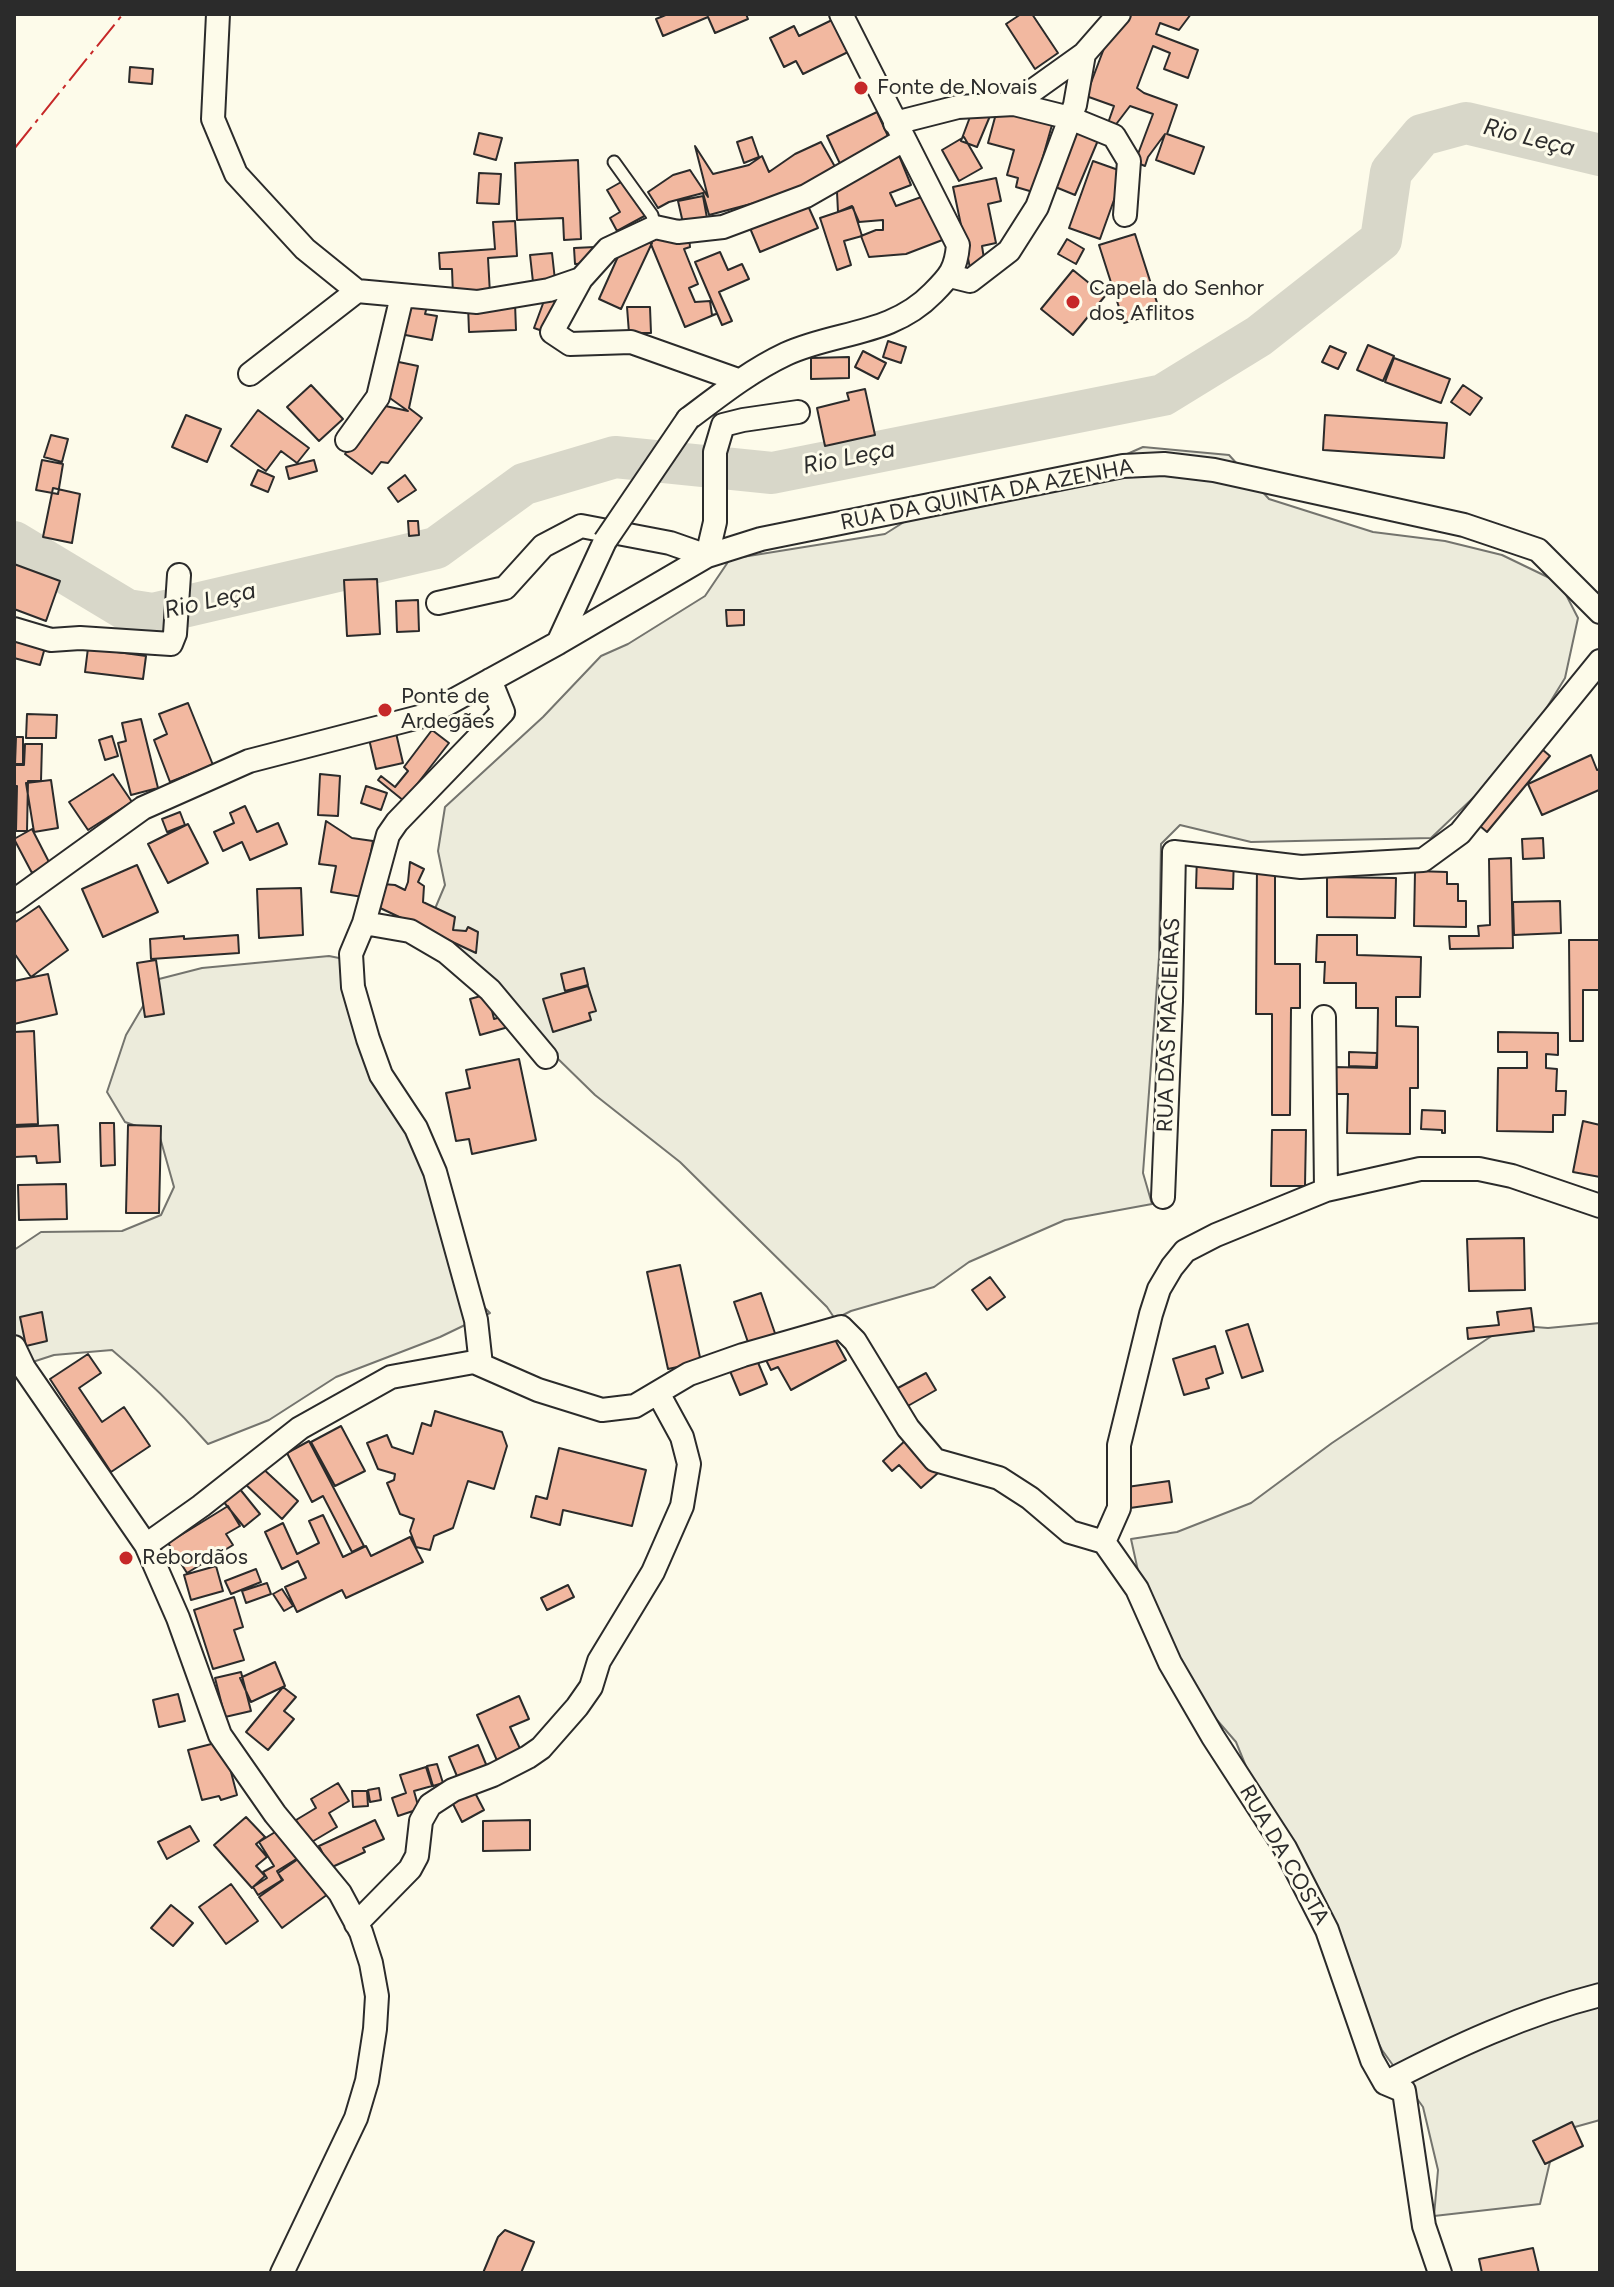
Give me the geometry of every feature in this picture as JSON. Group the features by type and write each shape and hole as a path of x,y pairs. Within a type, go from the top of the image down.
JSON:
{"street":[{"path":"218,14 213,119 236,174 305,249 357,291 477,302 549,290 581,279"},
{"path":"558,643 605,541 688,419 738,380 788,353 868,331 919,307 950,276 957,260 958,245 841,14"},
{"path":"1014,104 1084,54 1119,14"},
{"path":"950,276 970,281 1009,251 1037,207 1075,105 1084,54"},
{"path":"738,380 631,342 570,344 552,332 581,279 608,249 655,227 678,232 723,227 806,196 899,132 958,107 1014,104 1070,118 1114,136 1129,161 1125,215"},
{"path":"250,374 357,291"},
{"path":"347,440 378,397 402,296"},
{"path":"438,603 505,588 543,546 581,526 670,543 707,556 715,522 715,452 723,425 798,412"},
{"name":"RUA DA QUINTA DA AZENHA","path":"14,901 143,808 249,761 427,715 707,556 761,539 1123,466 1164,464 1214,470 1464,525 1538,550 1600,612"},
{"path":"14,629 51,640 80,638 171,644 175,634 179,575"},
{"name":"RUA DAS MACIEIRAS","path":"1163,1197 1174,852 1301,867 1423,860 1460,833 1600,661"},
{"path":"481,1365 476,1320 435,1172 416,1128 381,1075 353,987 351,954 364,923 388,835 503,712 490,680"},
{"path":"364,923 410,931 446,952 490,990 546,1057"},
{"path":"1324,1017 1326,1190"},
{"path":"146,1545 300,1428 391,1377 474,1362 538,1390 602,1410 635,1406 689,1374 841,1327 855,1341 908,1428 935,1460 999,1478 1030,1498 1070,1532 1104,1542 1119,1508 1119,1445 1151,1314 1159,1289 1185,1251 1326,1190 1420,1169 1479,1169 1512,1176 1600,1206"},
{"path":"14,1347 24,1368 146,1545 178,1618 220,1735 275,1814 340,1893 371,1963 377,1996 367,2081 356,2118 282,2273"},
{"path":"356,1924 410,1869 417,1856 421,1821 430,1805 453,1790 493,1775 541,1748 591,1687 599,1661 653,1572 682,1506 689,1464 682,1437 658,1393"},
{"name":"RUA DA COSTA","path":"1104,1542 1137,1589 1184,1688 1285,1848 1327,1930 1372,2060 1385,2083 1404,2091 1424,2226 1440,2273"},
{"path":"1385,2083 1457,2046 1569,2003 1600,1995"}],"lane":[{"path":"614,162 652,215 655,227"}],"shaded area":[{"path":"1143,447 1229,455 1269,499 1373,532 1445,541 1502,555 1560,583 1578,618 1565,678 1517,756 1431,838 1251,842 1180,825 1161,844 1159,957 1143,1173 1152,1204 1065,1220 969,1262 934,1287 851,1311 835,1319 827,1307 680,1162 595,1095 426,930 445,885 438,851 445,807 543,717 601,656 628,644 705,596 730,559 885,534 923,510 1100,466"},
{"path":"329,956 359,962 392,1099 481,1304 490,1313 440,1337 336,1377 269,1420 208,1444 162,1395 112,1350 54,1355 14,1368 14,1250 41,1232 122,1231 161,1215 174,1187 159,1134 125,1122 107,1092 126,1035 159,979 202,968"},
{"path":"1600,1323 1600,2120 1557,2132 1540,2204 1434,2216 1438,2170 1423,2107 1382,2050 1332,1955 1272,1830 1236,1742 1184,1682 1140,1580 1131,1539 1177,1532 1251,1503 1332,1443 1508,1325 1548,1328"}],"building":[{"path":"668,14 746,14 748,19 715,33 708,17 663,36 656,19"},
{"path":"1021,14 1032,14 1058,53 1035,69 1006,24"},
{"path":"1128,14 1191,14 1179,30 1160,23 1156,34 1198,50 1188,78 1164,69 1170,53 1153,46 1137,88 1177,105 1167,134 1204,147 1194,174 1156,160 1165,134 1145,166 1135,162 1153,114 1130,106 1114,127 1108,123 1114,106 1086,96 1106,43"},
{"path":"832,20 848,52 803,74 796,61 784,67 770,38 794,26 799,36"},
{"path":"130,67 153,69 152,84 129,82"},
{"path":"973,109 990,116 977,147 961,141"},
{"path":"997,110 1052,125 1033,192 1016,187 1018,178 1007,175 1014,150 988,143"},
{"path":"877,112 892,145 842,168 827,136"},
{"path":"1077,129 1099,138 1075,195 1053,186"},
{"path":"479,133 502,138 496,160 474,154"},
{"path":"752,137 759,157 744,163 737,142"},
{"path":"964,137 982,168 959,181 942,150"},
{"path":"821,142 834,165 838,181 709,215 703,193 658,208 648,192 673,175 690,170 708,197 695,146 713,174 749,165 762,156 769,172 795,154"},
{"path":"898,153 911,185 890,193 896,206 927,195 945,239 906,254 869,257 861,236 883,230 883,220 859,222 852,206 838,212 837,192 832,180"},
{"path":"578,160 581,239 564,240 563,218 517,220 515,163"},
{"path":"1093,161 1124,172 1100,239 1069,228"},
{"path":"479,173 501,174 499,204 477,203"},
{"path":"630,177 650,213 617,231 610,218 620,212 607,190"},
{"path":"996,178 1001,201 988,204 996,243 982,246 985,265 970,268 953,187"},
{"path":"703,196 707,218 683,223 678,201"},
{"path":"804,197 818,228 760,252 747,221"},
{"path":"853,207 862,236 844,241 851,265 837,270 820,218"},
{"path":"515,221 517,256 488,258 490,294 453,296 452,269 440,269 439,253 495,249 493,222"},
{"path":"688,228 690,247 684,249 698,284 689,288 695,302 710,301 712,315 716,314 685,327 648,237"},
{"path":"629,232 652,243 621,309 599,299"},
{"path":"1135,234 1160,312 1124,323 1099,245"},
{"path":"1067,239 1084,249 1076,264 1058,254"},
{"path":"595,247 596,263 575,264 574,248"},
{"path":"720,252 728,270 742,264 749,279 719,292 732,321 722,325 695,262"},
{"path":"552,253 555,280 533,282 530,255"},
{"name":"Capela do Senhor dos Aflitos","path":"1073,270 1105,296 1073,335 1041,309"},
{"path":"548,290 563,295 548,333 534,328"},
{"path":"408,299 428,303 425,314 437,316 432,340 400,334"},
{"path":"515,303 516,330 469,332 468,305"},
{"path":"627,307 650,307 651,333 629,333"},
{"path":"888,341 906,347 901,363 883,357"},
{"path":"1368,345 1394,356 1383,381 1357,370"},
{"path":"1330,346 1346,353 1338,369 1322,362"},
{"path":"863,351 886,363 878,379 855,367"},
{"path":"849,357 849,378 811,379 811,358"},
{"path":"1394,358 1450,379 1441,403 1385,382"},
{"path":"394,361 418,366 409,408 422,418 388,463 381,462 372,474 345,454 381,405 408,411 387,396"},
{"path":"311,385 343,419 319,441 287,407"},
{"path":"1463,385 1482,398 1470,415 1451,402"},
{"path":"865,389 875,435 825,446 817,408 849,400 847,393"},
{"path":"258,410 309,448 297,463 281,451 266,471 231,446"},
{"path":"186,415 221,429 207,462 172,447"},
{"path":"1325,415 1447,423 1444,458 1323,450"},
{"path":"51,435 68,439 62,462 44,457"},
{"path":"42,460 63,464 58,494 36,490"},
{"path":"314,460 317,471 289,479 286,467"},
{"path":"258,470 274,477 268,492 251,485"},
{"path":"405,475 416,490 398,502 388,488"},
{"path":"53,488 80,494 72,543 43,537"},
{"path":"408,521 418,521 419,535 409,536"},
{"path":"14,564 60,581 46,621 14,609"},
{"path":"377,579 380,634 347,636 344,580"},
{"path":"418,600 419,631 397,632 396,601"},
{"path":"726,610 744,610 744,625 727,626"},
{"path":"14,634 46,644 40,665 14,658"},
{"path":"88,648 146,656 143,679 85,672"},
{"path":"188,703 213,765 170,782 154,740 167,734 159,714"},
{"path":"27,714 57,715 56,738 26,738"},
{"path":"141,719 158,788 131,795 118,743 126,741 122,723"},
{"path":"432,730 449,743 404,801 378,780 381,776 395,787 408,771 404,767"},
{"path":"396,733 403,763 376,769 369,739"},
{"path":"112,736 118,756 105,760 99,740"},
{"path":"16,737 23,737 23,764 15,764"},
{"path":"25,744 42,744 41,781 28,781 27,831 16,831 14,765 24,765"},
{"path":"1536,744 1550,756 1487,832 1473,820"},
{"path":"1591,755 1597,770 1600,769 1600,793 1599,790 1542,815 1528,784"},
{"path":"113,774 132,802 88,830 69,802"},
{"path":"320,774 340,776 338,816 318,815"},
{"path":"51,780 58,828 34,832 26,783"},
{"path":"366,786 387,793 381,810 361,803"},
{"path":"245,806 257,832 278,823 287,844 250,860 242,842 223,851 214,832 234,823 230,813"},
{"path":"180,812 185,825 167,832 162,819"},
{"path":"326,821 352,838 373,841 363,897 331,892 336,866 319,864"},
{"path":"188,824 208,863 168,883 148,844"},
{"path":"32,829 50,864 32,873 14,839"},
{"path":"1543,838 1544,858 1523,859 1522,839"},
{"path":"1197,856 1234,857 1233,889 1196,888"},
{"path":"1511,858 1513,948 1450,949 1449,936 1479,936 1478,926 1490,925 1489,859"},
{"path":"410,862 424,869 418,882 424,886 423,902 455,917 453,930 466,931 468,927 478,932 476,953 378,907 383,884 405,890"},
{"path":"1257,862 1275,862 1275,964 1300,964 1300,1008 1291,1008 1290,1115 1272,1115 1272,1014 1256,1014"},
{"path":"137,865 158,912 103,937 82,889"},
{"path":"1415,871 1447,872 1447,884 1458,884 1458,901 1466,901 1466,927 1414,926"},
{"path":"1327,877 1396,878 1395,918 1327,917"},
{"path":"301,888 303,935 259,938 257,889"},
{"path":"1560,901 1561,933 1514,935 1513,902"},
{"path":"39,906 68,950 31,977 14,953 14,923"},
{"path":"238,935 239,953 151,959 150,939"},
{"path":"1317,935 1357,935 1357,955 1421,957 1420,997 1396,997 1396,1026 1418,1027 1418,1088 1410,1088 1410,1134 1347,1133 1348,1094 1334,1094 1334,1067 1377,1068 1378,1008 1356,1008 1356,983 1324,983 1325,962 1316,962"},
{"path":"1569,940 1600,940 1600,990 1583,990 1583,1041 1570,1041"},
{"path":"156,960 164,1014 145,1017 137,963"},
{"path":"584,968 588,985 565,991 561,974"},
{"path":"48,974 57,1014 14,1024 14,981"},
{"path":"588,986 596,1011 589,1013 591,1020 553,1032 543,999"},
{"path":"488,994 494,1019 508,1015 512,1026 480,1035 470,999"},
{"path":"34,1031 38,1124 14,1125 14,1032"},
{"path":"1498,1032 1558,1033 1558,1055 1546,1054 1546,1068 1557,1069 1556,1091 1566,1091 1565,1115 1553,1115 1553,1132 1497,1131 1498,1068 1527,1068 1527,1052 1498,1052"},
{"path":"1349,1052 1377,1053 1376,1067 1349,1066"},
{"path":"519,1059 536,1140 472,1154 469,1139 456,1141 446,1093 470,1088 466,1070"},
{"path":"1422,1110 1445,1111 1445,1133 1442,1130 1421,1129"},
{"path":"1583,1121 1600,1125 1600,1177 1573,1172"},
{"path":"100,1123 114,1123 115,1165 101,1166"},
{"path":"58,1125 60,1162 37,1163 36,1156 14,1157 14,1127"},
{"path":"128,1125 161,1126 159,1213 126,1213"},
{"path":"1272,1130 1306,1130 1305,1186 1271,1186"},
{"path":"66,1184 67,1219 19,1220 18,1185"},
{"path":"1524,1238 1525,1290 1469,1291 1467,1239"},
{"path":"680,1265 701,1362 668,1369 647,1272"},
{"path":"990,1277 1005,1297 987,1310 972,1290"},
{"path":"761,1293 777,1339 750,1348 734,1302"},
{"path":"1531,1308 1534,1331 1468,1339 1467,1328 1499,1325 1497,1312"},
{"path":"42,1312 47,1341 26,1346 20,1317"},
{"path":"1248,1324 1263,1371 1242,1378 1226,1331"},
{"path":"827,1325 846,1360 791,1390 778,1367 771,1370 765,1358"},
{"path":"1215,1346 1223,1373 1206,1379 1209,1388 1184,1395 1173,1359"},
{"path":"754,1353 767,1384 740,1395 727,1364"},
{"path":"88,1354 101,1373 79,1388 102,1422 124,1407 150,1446 111,1472 50,1379"},
{"path":"926,1373 936,1390 906,1407 896,1389"},
{"path":"435,1411 502,1432 507,1446 494,1489 468,1481 453,1528 434,1536 430,1550 416,1547 410,1531 414,1519 400,1514 387,1483 394,1480 395,1474 378,1469 367,1443 387,1435 392,1447 413,1454 422,1423 431,1426"},
{"path":"341,1426 365,1471 335,1486 311,1442"},
{"path":"907,1439 938,1473 921,1488 899,1465 892,1471 883,1461"},
{"path":"309,1441 364,1546 352,1552 323,1496 312,1502 287,1453"},
{"path":"559,1448 646,1470 632,1526 563,1510 560,1525 531,1517 536,1496 547,1499"},
{"path":"259,1465 298,1501 282,1519 243,1482"},
{"path":"1169,1481 1172,1502 1130,1508 1127,1487"},
{"path":"239,1488 260,1514 244,1527 223,1501"},
{"path":"228,1506 240,1526 226,1534 233,1545 187,1573 168,1543"},
{"path":"323,1515 343,1557 366,1546 371,1556 410,1537 423,1562 346,1598 342,1590 297,1612 285,1587 306,1578 298,1561 282,1569 265,1532 283,1523 297,1554 319,1543 309,1521"},
{"path":"216,1566 223,1591 191,1600 184,1575"},
{"path":"256,1569 261,1582 231,1594 225,1581"},
{"path":"267,1583 271,1594 246,1603 242,1591"},
{"path":"568,1585 574,1597 547,1610 541,1598"},
{"path":"282,1589 293,1606 284,1611 273,1594"},
{"path":"234,1597 243,1627 234,1630 244,1660 213,1669 194,1610"},
{"path":"275,1662 285,1686 251,1702 240,1678"},
{"path":"241,1672 251,1711 225,1717 215,1678"},
{"path":"283,1687 296,1697 284,1711 294,1719 268,1750 246,1732"},
{"path":"178,1694 185,1721 159,1727 153,1700"},
{"path":"519,1696 529,1719 510,1727 523,1755 499,1765 477,1715"},
{"path":"223,1741 237,1795 221,1800 219,1796 202,1800 188,1750"},
{"path":"478,1745 488,1769 459,1781 449,1757"},
{"path":"437,1764 443,1783 433,1786 427,1766"},
{"path":"426,1767 432,1786 414,1791 419,1809 398,1816 392,1798 406,1793 400,1775"},
{"path":"338,1783 349,1801 329,1813 337,1827 310,1843 296,1820 316,1808 311,1799"},
{"path":"472,1787 484,1810 462,1822 450,1798"},
{"path":"379,1788 381,1800 370,1802 368,1790"},
{"path":"352,1791 367,1791 368,1806 353,1807"},
{"path":"246,1817 265,1837 256,1844 267,1857 256,1866 265,1876 252,1888 214,1845"},
{"path":"375,1820 384,1839 363,1848 365,1852 330,1868 319,1846"},
{"path":"530,1820 530,1850 483,1851 483,1821"},
{"path":"190,1826 199,1841 167,1859 158,1842"},
{"path":"280,1829 298,1858 277,1871 282,1880 258,1895 253,1887 267,1878 263,1872 274,1866 259,1842"},
{"path":"301,1857 328,1894 282,1928 259,1897 283,1880 278,1873"},
{"path":"231,1884 258,1921 226,1944 199,1907"},
{"path":"171,1905 193,1923 173,1946 151,1928"},
{"path":"1572,2122 1583,2146 1545,2164 1533,2141"},
{"path":"505,2230 534,2242 521,2273 483,2273 498,2237"},
{"path":"1533,2248 1539,2273 1482,2273 1479,2259"}],"waterway":[{"name":"Rio Leça","path":"14,542 127,610 153,614 436,548 524,484 615,457 772,473 1163,395 1259,336 1381,240 1391,172 1422,135 1466,123 1600,155"}],"power":[{"path":"14,149 123,14"}],"place":[{"name":"Fonte de Novais","path":"861,88"},
{"name":"Capela do Senhor dos Aflitos","path":"1073,302"},
{"name":"Ponte de Ardegães","path":"385,710"},
{"name":"Rebordãos","path":"126,1558"}]}
